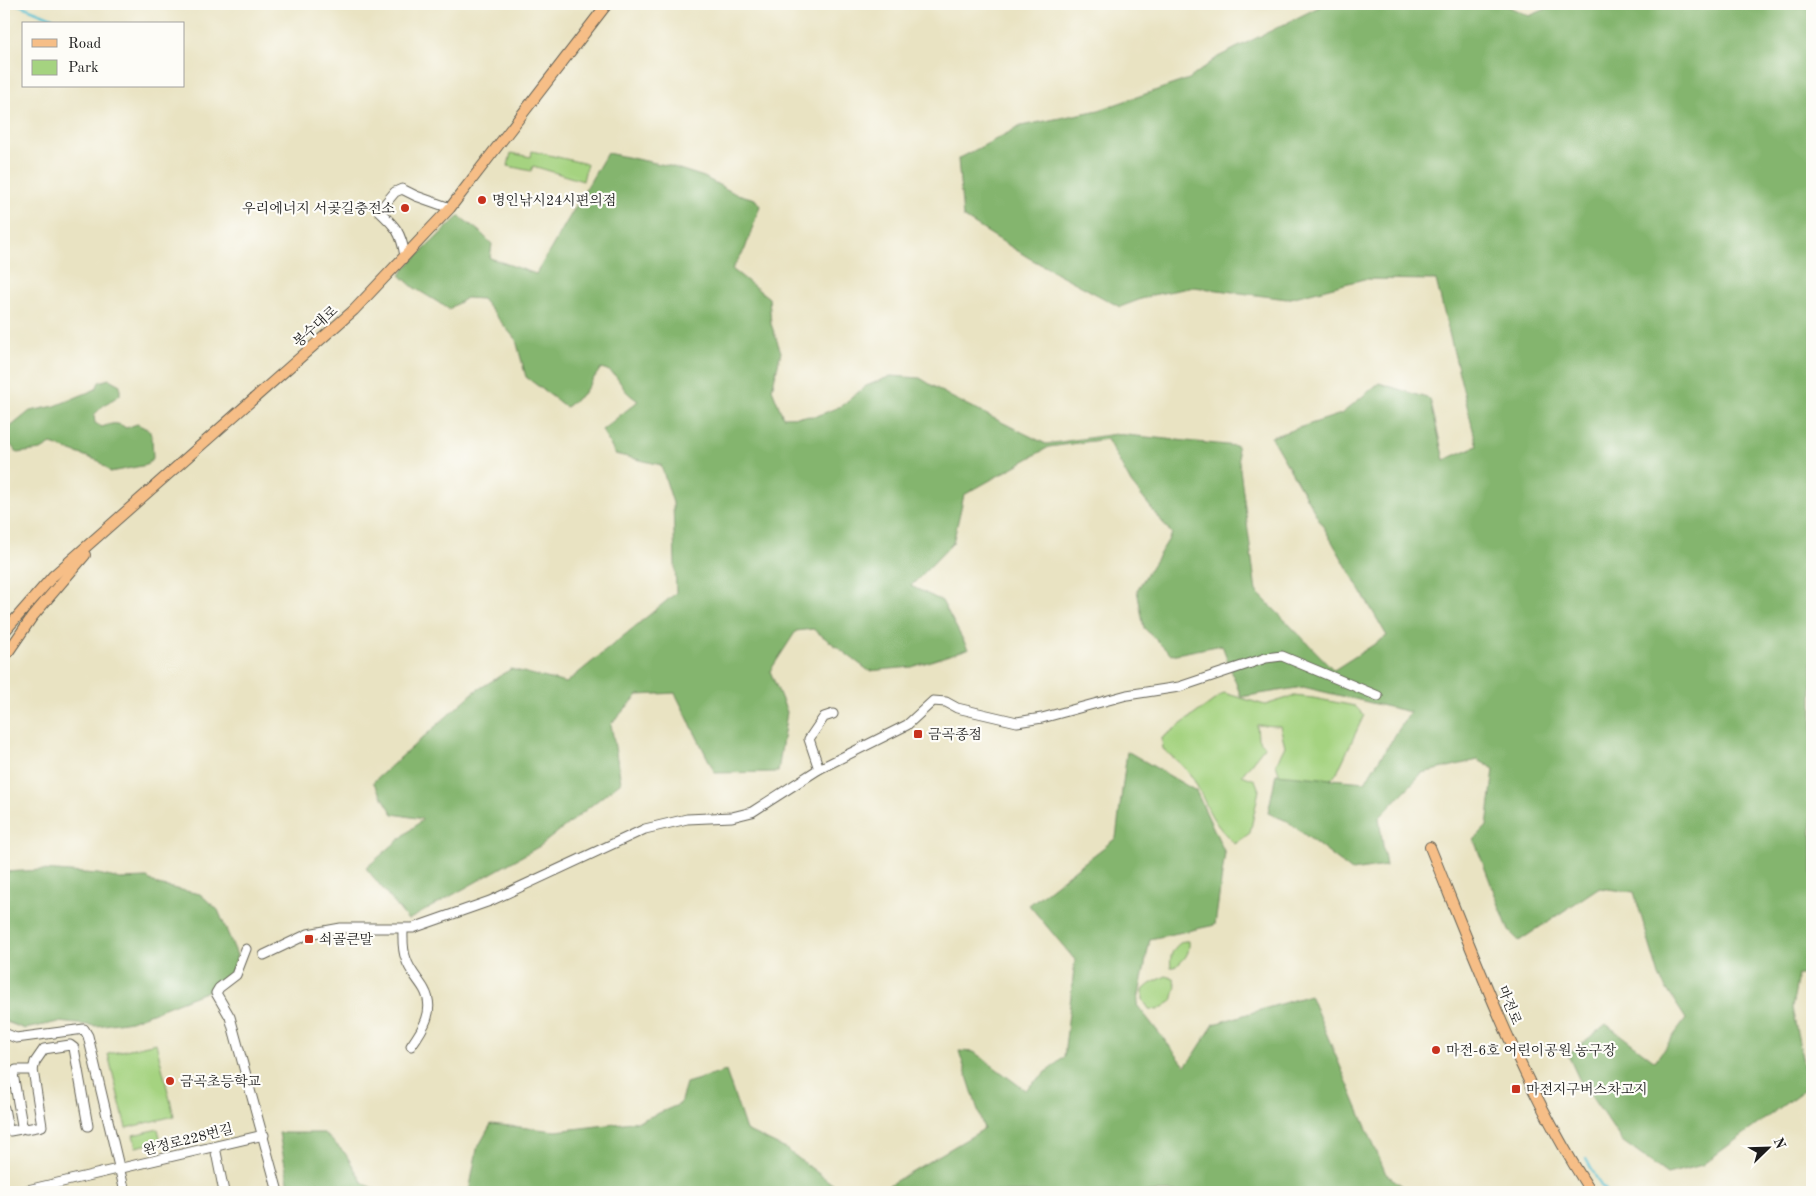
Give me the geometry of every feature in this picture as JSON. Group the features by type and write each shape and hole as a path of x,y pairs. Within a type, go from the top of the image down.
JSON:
{"main road":[{"name":"봉수대로","path":"4,632 53,576 103,534 354,310 450,208 607,4"},
{"path":"4,658 32,617 103,534"},
{"path":"4,641 14,621"},
{"name":"마전로","path":"1430,847 1509,1039 1563,1150 1591,1192"}],"street":[{"path":"405,256 402,238 397,229 379,211 396,192 402,189 450,208"},
{"path":"264,955 308,934 341,928 413,928 490,901 645,829 687,818 732,817 752,812 819,769 907,725 928,705 940,700 957,708 1017,722 1042,718 1127,695 1180,687 1266,658 1282,656 1378,696"},
{"path":"819,769 809,739 824,717 833,714"},
{"path":"403,928 403,947 406,961 425,990 428,1002 425,1025 411,1046"},
{"path":"246,949 236,976 219,988 216,993 230,1017 264,1135 278,1192"},
{"path":"4,1033 16,1038 84,1029 88,1036 125,1192"},
{"path":"14,1074 22,1125 26,1129 42,1126 33,1070 35,1062 44,1049 70,1044 74,1048 88,1126"},
{"path":"14,1074 16,1070 33,1070"},
{"path":"4,1073 14,1074"},
{"path":"4,1108 10,1131 21,1128 22,1125"},
{"name":"완정로228번길","path":"20,1192 264,1135"},
{"path":"215,1146 224,1192"}],"green space":[{"path":"1325,4 1503,4 1529,16 1558,4 1812,4 1812,975 1798,975 1792,1008 1808,1087 1702,1165 1667,1174 1622,1141 1579,1079 1568,1055 1606,1024 1655,1061 1686,1019 1660,979 1634,892 1598,888 1519,941 1509,931 1474,840 1487,826 1494,769 1478,760 1422,773 1379,818 1386,866 1352,871 1287,821 1268,813 1276,774 1365,782 1410,712 1303,687 1241,697 1222,645 1171,655 1144,628 1137,590 1172,534 1131,483 1107,439 1049,447 964,495 953,543 911,586 942,601 968,649 912,667 869,671 813,629 796,631 770,671 787,712 778,772 715,773 675,693 638,695 611,724 621,782 540,846 408,920 366,868 423,819 393,814 373,782 474,692 511,669 566,683 676,593 673,503 661,465 615,454 602,430 638,401 626,391 613,374 601,368 583,394 566,407 526,377 516,340 482,299 466,298 449,309 413,287 400,275 459,216 479,231 492,244 490,258 536,274 607,153 670,166 704,177 734,193 755,199 760,206 745,249 732,269 769,298 771,324 781,352 772,389 783,417 817,416 841,406 866,386 891,376 920,378 951,397 1046,444 1116,434 1237,446 1256,591 1334,670 1387,636 1271,437 1341,414 1379,383 1430,399 1444,460 1477,446 1436,280 1364,279 1287,299 1194,287 1152,295 1120,307 1029,258 963,217 958,159 1021,126 1099,110 1189,79 1218,57"},
{"path":"532,151 587,164 583,181 533,166 531,171 508,166 511,153 531,157"},
{"path":"109,379 120,385 120,395 104,405 94,415 95,423 102,427 115,424 126,428 137,424 149,430 152,437 153,458 147,465 110,472 99,461 51,444 41,450 17,453 10,444 9,428 30,411 55,406 96,389 99,382"},
{"path":"1224,693 1265,705 1294,696 1313,698 1355,706 1364,715 1337,773 1323,787 1282,781 1276,764 1285,746 1280,726 1257,725 1258,739 1265,746 1242,775 1255,780 1259,790 1250,833 1235,844 1216,823 1191,775 1163,749 1162,738"},
{"path":"1127,751 1196,791 1225,853 1215,925 1150,939 1137,1005 1185,1066 1214,1024 1310,995 1386,1174 1411,1192 877,1192 984,1129 959,1051 974,1052 1025,1090 1064,1057 1075,960 1029,905 1116,838"},
{"path":"42,870 98,874 120,879 147,878 158,885 200,894 218,910 237,955 232,973 208,991 131,1021 97,1026 58,1022 25,1029 4,1021 4,872"},
{"path":"1184,941 1189,941 1189,949 1186,956 1175,967 1171,967 1173,952"},
{"path":"1166,976 1173,978 1176,986 1172,1001 1158,1010 1149,1009 1143,1000 1143,990"},
{"path":"156,1043 174,1116 126,1128 108,1054"},
{"path":"726,1071 746,1130 786,1149 843,1192 469,1192 477,1149 491,1124 556,1131 640,1121 680,1104 686,1083"},
{"path":"158,1129 161,1141 136,1147 133,1135"},
{"path":"279,1133 324,1133 345,1153 363,1183 380,1192 290,1192"}],"waterway":[{"path":"17,4 52,18 56,22"},
{"path":"1586,1159 1601,1186 1608,1192"}],"place":[{"name":"명인낚시24시편의점","path":"482,200"},
{"name":"우리에너지 서곶길충전소","path":"405,208"},
{"name":"금곡종점","path":"918,734"},
{"name":"쇠골큰말","path":"309,939"},
{"name":"마전-6호 어린이공원 농구장","path":"1436,1050"},
{"name":"금곡초등학교","path":"170,1081"},
{"name":"마전지구버스차고지","path":"1516,1089"}]}
